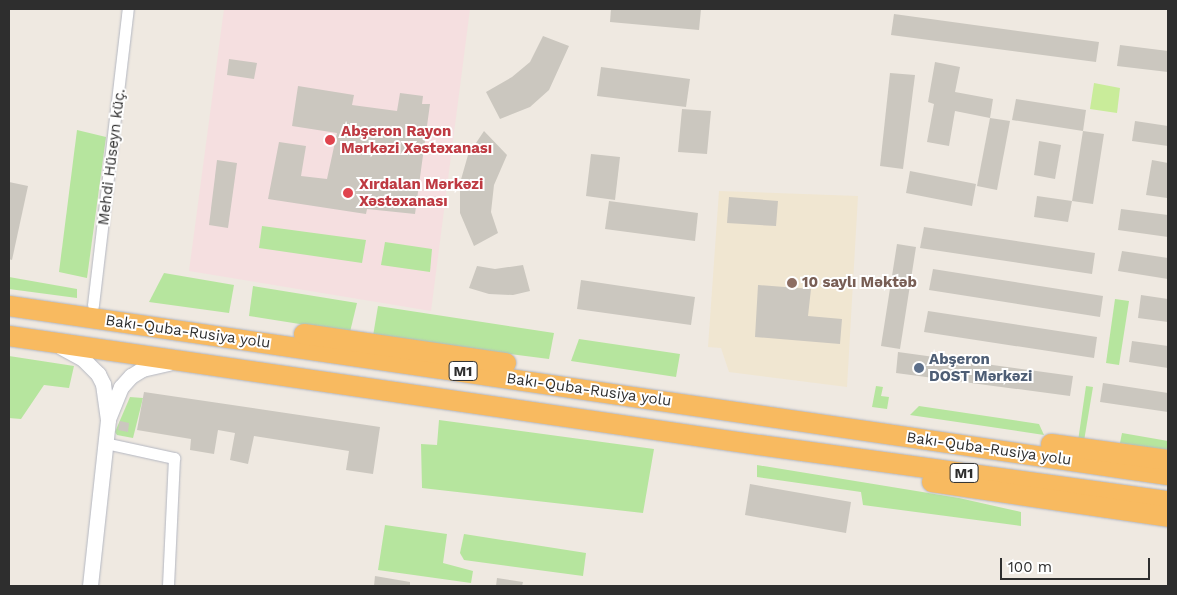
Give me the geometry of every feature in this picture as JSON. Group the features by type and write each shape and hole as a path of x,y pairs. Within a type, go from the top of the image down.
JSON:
{"highway":[{"path":"9,295 93,305 1168,460"},
{"name":"Bakı-Quba-Rusiya yolu","path":"9,306 1168,475"},
{"name":"Bakı-Quba-Rusiya yolu","path":"9,336 759,445 1168,500"},
{"path":"759,445 871,472 1168,517"}],"street":[{"name":"Mehdi Hüseyn küç.","path":"93,305 128,9"},
{"path":"49,342 82,358 98,374 103,384 108,420"},
{"path":"90,586 108,420 121,387 130,376 142,369 178,361"},
{"path":"105,443 174,458 168,586"}],"shaded area":[{"name":"Abşeron Rayon Mərkəzi Xəstəxanası","path":"224,9 470,9 431,311 189,271"},
{"name":"10 saylı Məktəb","path":"719,191 858,196 847,387 729,372 721,348 708,347"}],"green space":[{"path":"1094,83 1120,88 1117,113 1090,109"},
{"path":"77,130 106,137 87,278 59,272"},
{"path":"262,226 366,240 362,263 259,248"},
{"path":"385,242 432,249 430,272 381,265"},
{"path":"164,273 234,285 229,313 149,302"},
{"path":"9,277 77,289 77,298 9,289"},
{"path":"253,286 357,303 350,332 249,316"},
{"path":"1115,299 1129,301 1119,365 1106,363"},
{"path":"378,306 554,333 549,359 373,336"},
{"path":"579,339 680,354 676,377 571,361"},
{"path":"9,356 74,366 69,388 44,385 21,419 9,418"},
{"path":"876,386 883,387 881,396 889,397 887,409 872,407"},
{"path":"1086,386 1093,387 1084,441 1078,441"},
{"path":"130,397 143,398 133,438 117,435 115,432"},
{"path":"919,406 1039,424 1044,435 910,415"},
{"path":"439,420 654,449 643,513 422,488 421,444 437,445"},
{"path":"1122,433 1168,441 1168,451 1120,443"},
{"path":"757,465 959,498 1021,512 1021,526 863,505 861,492 757,477"},
{"path":"385,525 447,534 443,563 473,571 471,583 378,570"},
{"path":"464,534 586,553 583,576 464,560 460,553"}],"building":[{"path":"611,9 701,9 699,30 610,22"},
{"path":"894,14 1099,42 1096,62 891,35"},
{"path":"543,36 569,46 549,90 530,107 500,119 486,92 512,77 530,62"},
{"path":"1120,45 1168,51 1168,72 1117,66"},
{"path":"229,59 257,63 254,79 227,75"},
{"path":"935,62 960,67 955,92 993,99 990,118 955,111 949,146 927,142 934,104 928,102"},
{"path":"601,67 690,79 686,107 597,96"},
{"path":"890,73 915,75 903,169 880,166"},
{"path":"298,86 354,95 352,105 397,111 400,93 423,96 422,104 430,104 415,214 367,209 366,214 268,199 279,142 306,146 301,176 327,179 337,133 292,126"},
{"path":"1016,99 1086,110 1083,131 1012,120"},
{"path":"682,109 711,111 707,154 678,152"},
{"path":"990,118 1010,121 997,190 977,186"},
{"path":"1135,121 1168,126 1168,146 1132,141"},
{"path":"484,131 507,155 494,185 491,212 498,233 474,246 460,213 460,183 468,155"},
{"path":"1083,131 1104,134 1093,204 1072,201"},
{"path":"1039,141 1061,145 1055,179 1034,175"},
{"path":"591,154 620,157 615,200 586,196"},
{"path":"217,160 237,163 228,228 209,225"},
{"path":"1152,160 1168,163 1167,198 1146,195"},
{"path":"910,171 976,184 972,206 906,193"},
{"path":"9,182 28,186 12,260 9,259"},
{"path":"1037,196 1072,201 1068,222 1034,217"},
{"path":"729,197 778,201 776,226 727,223"},
{"path":"609,201 698,213 695,241 605,229"},
{"path":"1121,209 1168,215 1168,237 1118,230"},
{"path":"924,227 1095,253 1092,274 920,248"},
{"path":"897,244 916,247 900,349 881,346"},
{"path":"1122,251 1168,258 1168,279 1118,271"},
{"path":"523,265 530,291 513,295 489,294 469,288 477,266 495,269"},
{"path":"933,269 1103,296 1100,317 929,290"},
{"path":"581,280 695,297 691,325 577,309"},
{"path":"758,285 811,289 808,316 842,319 840,344 755,337"},
{"path":"1141,295 1168,299 1168,322 1138,318"},
{"path":"928,311 1097,337 1094,358 924,332"},
{"path":"1132,341 1168,346 1168,368 1129,362"},
{"path":"898,352 1073,376 1070,396 896,373"},
{"path":"1103,383 1168,393 1168,412 1100,402"},
{"path":"144,392 380,427 373,474 346,470 349,451 254,436 248,464 230,460 235,433 218,430 214,454 190,450 191,439 137,430"},
{"path":"120,421 129,423 128,432 118,430"},
{"path":"750,484 851,502 846,533 745,515"},
{"path":"375,576 410,582 410,586 374,586"},
{"path":"497,578 523,582 522,586 496,586"}],"place":[{"name":"Abşeron Rayon Mərkəzi Xəstəxanası","path":"330,140"},
{"name":"Xırdalan Mərkəzi Xəstəxanası","path":"348,193"},
{"name":"10 saylı Məktəb","path":"792,283"},
{"name":"Abşeron DOST Mərkəzi","path":"919,368"}]}
